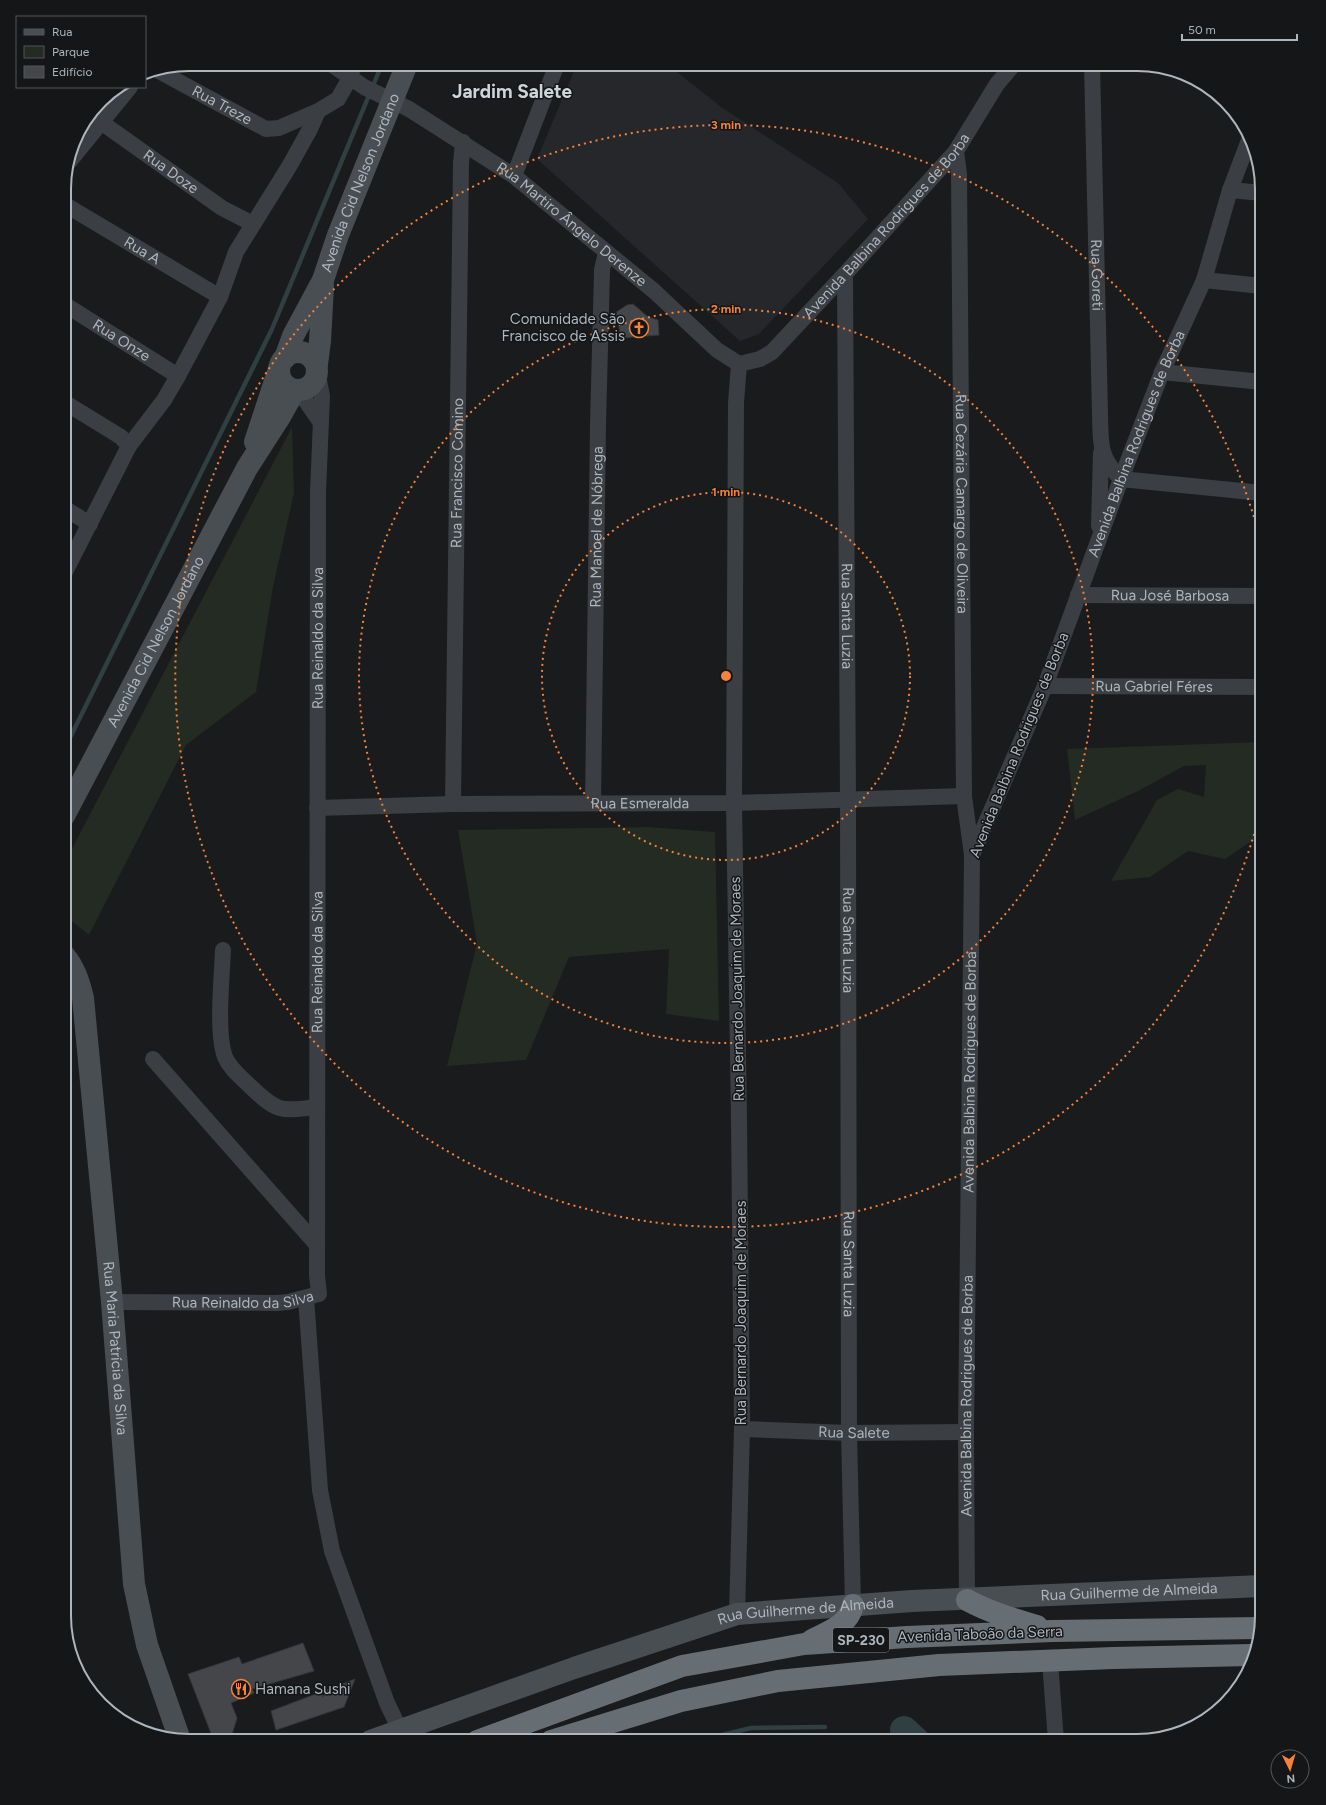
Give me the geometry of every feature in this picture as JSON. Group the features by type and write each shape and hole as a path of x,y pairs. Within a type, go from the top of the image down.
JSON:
{"highway":[{"path":"967,1600 981,1608 1052,1631"},
{"path":"804,1644 844,1622 851,1614 853,1605"},
{"name":"Avenida Taboão da Serra","path":"497,1734 682,1666 804,1644 914,1637 1052,1631 1254,1628"},
{"name":"SP-230","path":"1050,1661 1248,1655"},
{"name":"Avenida Taboão da Serra","path":"574,1734 681,1701 778,1681 939,1665 1050,1661"}],"street":[{"path":"71,561 129,446 164,400 178,376 220,298 236,252 290,166 318,111 338,99 352,71 378,94"},
{"name":"Avenida Cid Nelson Jordano","path":"247,468 282,363 293,336 323,280 338,234 378,94 400,71"},
{"path":"514,176 554,71"},
{"name":"Avenida Balbina Rodrigues de Borba","path":"739,364 760,359 772,352 846,274 956,151 997,84 1008,71"},
{"name":"Rua Goreti","path":"1092,71 1101,449 1110,468 1120,479"},
{"name":"Rua Treze","path":"164,74 266,129 279,128 318,111"},
{"path":"80,145 96,119 129,88"},
{"name":"Rua Martiro Ângelo Derenze","path":"378,94 409,108 514,176 654,291 717,350 739,364"},
{"name":"Rua Doze","path":"96,119 222,208 253,224"},
{"name":"Rua Francisco Comino","path":"454,804 457,410 463,142"},
{"name":"Avenida Balbina Rodrigues de Borba","path":"967,1600 966,1432 972,856 1045,686 1120,479 1162,372 1204,280 1230,190 1247,146"},
{"name":"Rua Cezária Camargo de Oliveira","path":"956,151 959,190 964,796 972,856"},
{"path":"1230,190 1255,192"},
{"name":"Rua A","path":"71,208 220,298"},
{"name":"Rua Manoel de Nóbrega","path":"593,803 598,425 602,270 606,252"},
{"name":"Rua Santa Luzia","path":"846,274 849,1433 853,1605"},
{"name":"Avenida Cid Nelson Jordano","path":"317,370 323,280"},
{"path":"1204,280 1255,285"},
{"name":"Rua Onze","path":"71,308 178,376"},
{"path":"297,391 311,386 317,370 309,355 302,352 290,354 282,363 283,383 297,391 321,424"},
{"name":"Rua Bernardo Joaquim de Moraes","path":"737,1614 742,1430 740,1119 734,803 736,404 739,364"},
{"name":"Rua Reinaldo da Silva","path":"112,1302 277,1303 319,1294 317,1245 318,492 322,396 317,370"},
{"path":"1162,372 1255,381"},
{"name":"Avenida Cid Nelson Jordano","path":"71,803 247,468 297,391"},
{"path":"71,406 120,437 129,446"},
{"path":"1098,539 1101,449"},
{"path":"1120,479 1255,492"},
{"path":"71,512 90,524"},
{"name":"Rua José Barbosa","path":"1078,595 1255,596"},
{"name":"Rua Gabriel Féres","path":"1045,686 1255,687"},
{"name":"Rua Esmeralda","path":"317,808 454,804 734,803 964,796"},
{"path":"223,950 221,1036 226,1058 234,1071 266,1102 275,1108 290,1110 317,1107"},
{"name":"Rua Maria Patrícia da Silva","path":"71,964 79,980 83,998 112,1302 134,1584 147,1645 178,1733"},
{"path":"154,1059 317,1245"},
{"path":"306,1298 320,1490 332,1551 388,1703 402,1734"},
{"name":"Rua Salete","path":"742,1430 849,1433 966,1432"},
{"name":"Rua Guilherme de Almeida","path":"405,1734 574,1668 737,1614 853,1605 1255,1586"},
{"path":"1050,1661 1056,1734"}],"shaded area":[{"path":"574,71 676,71 721,107 838,183 868,219 759,334 740,341 537,159"}],"green space":[{"path":"292,427 294,493 273,587 256,692 186,745 89,935 71,921 71,851"},
{"path":"1255,742 1255,839 1225,859 1188,851 1150,877 1111,881 1157,800 1178,789 1204,797 1206,765 1184,766 1140,790 1075,820 1067,749"},
{"path":"648,827 715,832 719,1021 666,1014 669,949 569,957 526,1060 447,1066 477,943 458,830"}],"building":[{"name":"Comunidade São Francisco de Assis","path":"633,304 648,317 658,320 659,335 620,338 618,317 615,313 627,305"},
{"path":"303,1643 314,1671 252,1689 254,1693 231,1703 237,1718 232,1734 211,1734 188,1674 239,1657 242,1664"},
{"path":"355,1679 344,1707 276,1730 271,1711 321,1692 323,1697 327,1690"}],"waterway":[{"path":"71,736 272,329 379,71"},
{"path":"726,1734 751,1728 825,1727"},
{"path":"904,1730 908,1734"}],"place":[{"name":"Comunidade São Francisco de Assis","path":"639,328"},
{"name":"Hamana Sushi","path":"241,1689"}],"district":[{"name":"Jardim Salete","path":"512,91"}]}
